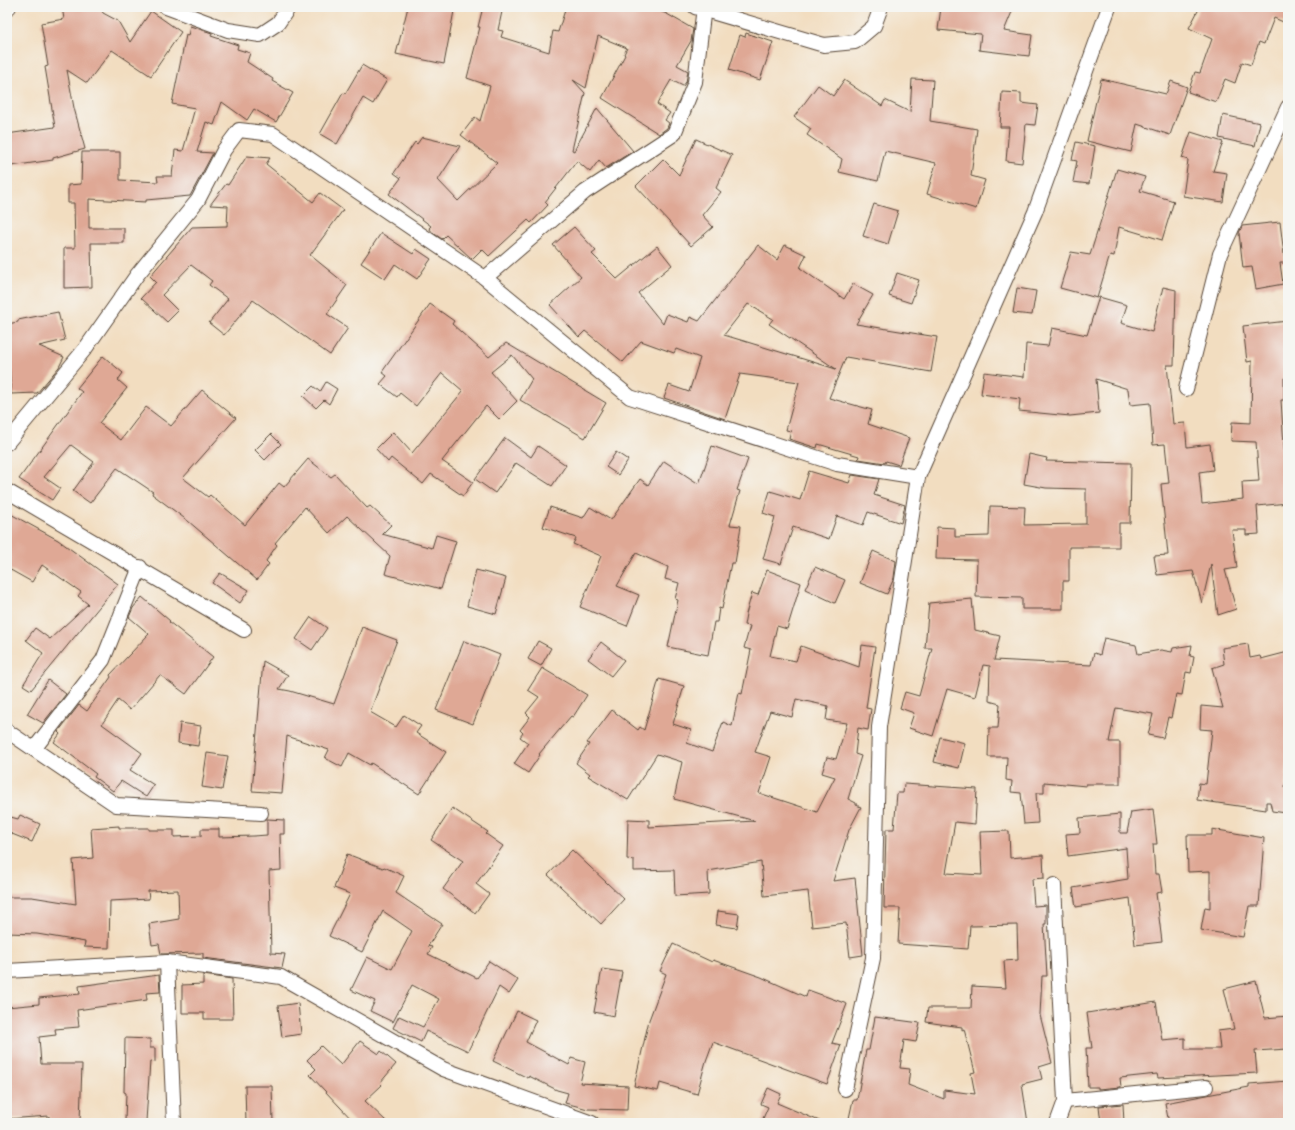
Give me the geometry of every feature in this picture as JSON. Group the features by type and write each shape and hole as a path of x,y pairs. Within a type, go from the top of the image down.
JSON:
{"street":[{"path":"166,7 228,30 260,35 278,23 289,7"},
{"path":"485,278 586,192 674,134 695,82 701,8 824,45 855,42 874,26 881,7"},
{"path":"845,1089 872,958 879,727 918,477 1035,212 1109,7"},
{"path":"1186,389 1220,254 1288,107"},
{"path":"7,443 85,349 137,275 198,200 224,150 239,130 273,134 485,278 630,398 837,464 918,477"},
{"path":"7,491 140,567 244,630"},
{"path":"34,749 102,660 140,567"},
{"path":"7,731 116,805 261,813"},
{"path":"1054,885 1066,1101 1057,1123"},
{"path":"7,971 167,962 281,977 443,1069 592,1123"},
{"path":"167,962 174,1123"},
{"path":"1066,1101 1206,1087"}],"building":[{"path":"62,7 100,7 103,13 118,21 130,42 151,11 181,32 151,76 112,50 87,83 67,70 74,108 85,149 53,158 53,160 11,166 7,134 55,127 45,67 48,66 41,23 64,19"},
{"path":"408,7 438,7 454,11 444,64 396,54"},
{"path":"483,7 503,7 498,30 503,31 501,37 549,52 553,31 558,32 566,7 649,7 667,14 693,29 691,41 677,65 688,71 686,82 683,86 671,80 657,104 670,113 665,120 669,123 667,128 659,134 602,98 625,55 624,54 627,48 598,36 586,88 573,80 585,93 572,150 574,151 597,108 633,151 606,168 599,160 590,172 577,161 545,202 548,205 531,223 528,220 489,256 482,249 472,259 446,235 442,239 433,233 429,228 431,226 389,194 401,178 394,173 415,142 417,144 422,137 460,146 438,180 458,201 497,163 461,135 475,117 480,121 490,86 467,78 480,27 478,27"},
{"path":"941,7 1014,7 1004,31 1032,35 1029,56 979,50 981,34 938,30"},
{"path":"1200,7 1288,7 1288,24 1274,18 1264,44 1259,42 1251,65 1242,62 1235,83 1225,79 1216,102 1188,92 1195,72 1200,73 1212,39 1189,28"},
{"path":"190,26 212,33 211,36 238,45 237,49 250,53 247,62 273,79 272,81 293,93 276,122 254,109 247,120 222,102 214,125 206,122 197,152 213,153 190,196 146,200 146,202 89,199 89,228 124,228 124,243 91,243 92,287 64,288 64,248 75,248 74,203 68,203 68,185 81,184 82,152 120,152 120,180 158,182 157,176 172,176 175,150 183,151 195,108 172,104 186,35 188,36"},
{"path":"746,33 773,42 760,80 729,70 740,35 745,37"},
{"path":"362,65 387,80 373,104 363,98 337,144 320,134 343,93 345,94"},
{"path":"912,79 933,80 930,121 977,129 971,176 985,180 976,209 927,194 936,163 885,151 878,181 839,172 842,159 807,135 811,129 794,117 818,85 833,96 844,80 882,106 885,100 910,112"},
{"path":"1101,79 1166,94 1171,81 1187,87 1170,135 1137,124 1131,152 1087,141"},
{"path":"1002,92 1021,93 1021,103 1038,105 1035,125 1026,124 1022,163 1006,161 1009,127 1000,127"},
{"path":"1223,115 1260,123 1255,146 1219,138"},
{"path":"1191,132 1223,142 1213,171 1227,173 1223,202 1183,196 1188,160 1182,158"},
{"path":"696,139 732,155 716,188 721,192 702,215 713,227 691,246 636,186 663,159 679,175"},
{"path":"1076,142 1095,146 1089,184 1073,182 1077,161 1072,160"},
{"path":"247,156 270,158 266,164 313,202 320,193 343,210 310,255 347,285 327,314 348,328 330,355 253,300 224,335 209,323 228,299 209,285 212,281 191,265 162,295 178,311 167,322 141,298 156,282 150,276 192,227 227,226 228,206 210,205 226,184 228,185"},
{"path":"1117,169 1145,177 1140,191 1174,201 1162,240 1119,227 1114,256 1110,255 1097,298 1060,288 1071,252 1090,255"},
{"path":"874,204 898,211 888,244 863,236"},
{"path":"1280,222 1285,263 1280,263 1283,284 1256,289 1252,267 1243,268 1239,233 1242,226"},
{"path":"574,227 596,251 592,254 617,279 657,246 672,265 638,293 663,324 667,314 688,322 690,317 699,321 758,245 777,260 785,245 806,255 800,268 844,299 853,284 873,295 856,324 937,337 931,372 846,357 829,398 872,410 868,424 909,438 899,465 886,461 885,463 858,459 859,456 818,444 817,448 789,439 791,431 786,430 799,382 740,374 725,419 664,398 669,385 689,392 700,358 676,349 674,353 641,341 623,362 585,331 579,337 550,305 581,277 553,245","holes":["748,304 773,319 769,324 836,369 724,335"]},
{"path":"381,233 413,254 416,249 431,259 417,279 395,264 385,279 361,263"},
{"path":"897,273 919,280 911,303 889,296"},
{"path":"1163,287 1176,290 1174,365 1167,365 1173,424 1185,423 1187,447 1210,444 1213,470 1199,472 1202,504 1243,499 1242,482 1259,481 1256,442 1231,441 1232,422 1251,423 1252,361 1247,362 1243,326 1288,321 1288,378 1284,378 1284,400 1281,400 1285,461 1288,460 1288,503 1257,506 1259,534 1246,535 1246,530 1232,530 1237,568 1225,570 1236,609 1218,615 1211,564 1202,603 1193,571 1157,575 1154,556 1168,555 1161,484 1169,483 1165,444 1153,445 1150,403 1130,405 1128,389 1096,379 1099,413 1070,416 1019,411 1020,399 981,394 984,372 1024,377 1026,344 1048,346 1052,328 1087,335 1099,297 1127,305 1121,323 1152,332"},
{"path":"1017,288 1036,291 1032,315 1013,313"},
{"path":"430,304 454,321 452,324 489,357 506,343 606,403 585,438 520,400 532,379 512,355 491,372 517,401 499,419 486,406 442,461 473,482 463,496 431,474 423,484 391,458 388,462 376,449 393,432 412,453 463,391 442,373 416,406 400,393 397,397 380,384 387,376 382,372"},
{"path":"58,312 65,340 39,346 64,357 59,367 37,393 11,394 7,324 18,322 18,320"},
{"path":"103,356 123,373 118,380 127,388 99,423 121,440 146,407 171,426 202,390 236,418 183,478 208,497 210,495 245,525 279,483 284,487 308,459 331,477 335,474 367,508 370,506 391,525 382,534 432,548 436,535 456,541 441,589 385,574 390,556 347,516 329,533 305,507 275,543 277,545 266,561 269,564 257,580 188,521 152,494 153,492 117,468 90,503 73,491 94,462 71,445 44,477 60,488 52,500 19,479 82,392 77,388"},
{"path":"326,382 337,389 329,404 324,400 316,408 303,396 313,386 320,392"},
{"path":"271,434 281,444 265,460 255,450"},
{"path":"505,438 531,457 538,446 566,465 552,486 516,463 495,493 475,479"},
{"path":"712,446 748,459 737,490 740,491 730,525 741,526 735,563 731,563 722,609 719,608 717,622 714,622 708,655 668,647 678,600 675,599 679,583 665,579 668,567 636,553 617,586 639,595 627,626 580,607 601,556 573,544 576,538 543,527 550,507 583,518 590,507 611,520 640,479 648,485 664,461 699,484"},
{"path":"616,452 628,460 618,475 606,467"},
{"path":"1029,454 1047,458 1046,461 1131,463 1130,523 1119,523 1119,547 1069,547 1069,581 1063,581 1063,609 1022,609 1022,598 976,597 977,560 936,559 937,527 955,528 955,537 989,536 990,506 1025,507 1024,525 1086,524 1086,489 1046,488 1024,484"},
{"path":"809,471 849,483 852,475 879,479 874,495 905,505 901,523 868,512 863,525 837,516 829,539 793,527 781,564 763,559 775,517 763,513 770,491 800,500"},
{"path":"7,512 58,540 118,584 31,690 23,685 43,653 26,640 35,628 50,639 88,604 78,596 81,592 42,565 32,582 7,568"},
{"path":"873,551 896,561 894,578 887,594 860,583"},
{"path":"815,567 845,580 835,603 805,589"},
{"path":"476,570 506,578 496,614 467,606"},
{"path":"767,570 801,583 787,629 777,626 770,656 796,661 801,646 859,667 862,645 875,647 866,708 871,709 868,730 858,728 855,754 861,756 848,799 861,807 849,830 833,881 855,878 863,955 850,957 846,923 812,927 808,891 764,896 761,862 708,871 709,894 675,896 674,870 634,871 634,860 627,859 628,819 649,820 649,827 755,821 674,799 682,762 657,754 628,800 588,776 590,774 576,763 589,744 587,743 612,710 638,730 640,727 644,730 659,679 684,686 673,724 691,730 687,743 712,752 723,722 732,726 739,693 742,694 751,650 744,648 750,626 744,625 752,593 758,595","holes":["796,699 828,706 826,720 847,723 836,759 827,757 822,773 835,777 817,812 759,793 771,757 755,752 770,711 792,717"]},
{"path":"220,573 249,590 240,603 212,583"},
{"path":"142,597 170,621 169,622 213,657 186,694 160,675 130,710 118,700 102,724 142,753 130,770 154,785 146,797 121,781 113,791 94,777 96,774 54,742 60,734 58,732 79,705 87,711 111,677 110,675 149,634 129,617 133,608"},
{"path":"972,599 975,630 1000,636 994,660 1091,665 1094,653 1100,655 1104,638 1136,645 1138,654 1161,650 1172,652 1173,648 1192,645 1190,656 1194,657 1191,673 1186,672 1182,695 1176,694 1171,718 1168,717 1163,738 1148,735 1153,714 1116,708 1109,742 1120,742 1120,784 1086,784 1086,786 1044,782 1044,793 1036,793 1038,823 1024,824 1021,793 1011,792 1012,781 1006,780 1007,757 988,757 989,728 998,728 1000,704 989,701 990,666 983,665 975,697 947,689 933,736 909,728 914,713 900,708 905,692 919,696 932,648 925,648 929,603"},
{"path":"311,617 327,628 312,650 296,639"},
{"path":"362,627 397,640 370,712 396,727 404,715 421,726 416,733 446,752 419,794 371,763 370,765 349,753 342,767 325,758 329,750 287,736 282,793 252,791 263,661 288,675 279,689 334,704"},
{"path":"464,641 500,655 473,724 436,710"},
{"path":"538,641 551,648 541,666 528,659"},
{"path":"601,642 624,660 611,676 588,659"},
{"path":"1248,644 1250,658 1260,656 1261,659 1288,652 1288,758 1285,787 1288,788 1288,799 1286,813 1272,811 1270,802 1266,802 1266,810 1197,800 1199,783 1206,784 1212,730 1200,729 1201,706 1223,708 1212,668 1224,664 1222,648"},
{"path":"542,668 587,695 573,717 571,716 539,754 540,755 528,773 514,764 528,743 520,737 523,733 520,730 530,717 526,713 539,697 528,690"},
{"path":"48,680 66,694 43,723 27,714"},
{"path":"180,723 201,726 198,746 178,743"},
{"path":"940,737 965,743 959,768 934,762"},
{"path":"207,753 228,756 222,790 202,787"},
{"path":"904,784 977,789 975,824 955,822 946,873 982,875 980,832 1009,831 1010,858 1043,855 1044,878 1032,879 1034,906 1046,905 1046,924 1044,924 1047,976 1042,976 1040,1015 1052,1063 1039,1067 1042,1079 1022,1084 1028,1123 848,1123 853,1100 857,1100 866,1050 869,1050 875,1017 920,1023 916,1042 904,1040 900,1068 910,1069 908,1085 944,1099 944,1090 975,1094 971,1073 975,1072 964,1029 962,1030 962,1027 926,1022 928,1008 971,1008 972,986 1006,988 1004,961 1018,960 1017,925 970,926 968,949 898,944 900,908 884,908 886,829 894,829 897,793 903,793"},
{"path":"452,808 488,832 486,834 503,846 476,884 489,894 475,913 443,889 463,861 431,840"},
{"path":"1153,809 1157,844 1153,844 1155,874 1159,874 1162,892 1156,893 1162,942 1135,945 1130,898 1076,907 1073,888 1128,879 1126,848 1068,856 1066,834 1080,833 1079,818 1120,814 1120,833 1127,833 1131,812"},
{"path":"20,815 40,824 32,842 7,832 7,816 18,819"},
{"path":"267,819 284,820 284,834 280,834 281,870 269,871 271,953 285,954 282,968 203,958 203,953 161,954 159,944 152,945 149,924 179,919 178,890 148,891 149,899 110,901 109,948 84,947 85,942 37,934 7,933 7,897 32,897 76,904 73,860 93,858 91,828 119,826 119,828 174,830 174,837 201,836 201,829 219,829 219,837 254,836 267,835"},
{"path":"1212,829 1264,838 1259,906 1249,906 1243,937 1201,930 1205,907 1210,908 1210,871 1188,872 1187,835 1212,835"},
{"path":"572,850 624,899 601,924 548,875"},
{"path":"347,854 404,876 396,893 442,924 428,946 432,947 428,954 477,978 489,961 518,980 509,994 499,987 468,1051 426,1031 421,1042 393,1028 399,1016 423,1027 439,999 412,985 393,1022 370,1011 375,1001 351,990 367,957 392,969 412,931 383,911 362,952 329,936 350,894 334,888"},
{"path":"718,911 739,914 737,928 716,925"},
{"path":"673,944 712,962 713,960 761,977 806,997 808,990 847,1004 832,1043 841,1045 827,1084 713,1042 697,1094 660,1083 658,1091 634,1086 649,1020 666,974 660,971"},
{"path":"602,969 622,972 614,1016 594,1012"},
{"path":"159,975 160,992 146,993 147,1000 77,1010 79,1027 55,1029 56,1035 39,1037 41,1064 82,1064 80,1122 60,1122 60,1120 49,1119 49,1116 7,1119 7,1007 39,1004 39,998 80,994 79,986"},
{"path":"203,975 232,979 233,1019 204,1019 204,1013 182,1013 182,985 203,984"},
{"path":"1256,981 1265,1018 1288,1016 1288,1049 1255,1051 1257,1073 1158,1078 1157,1074 1120,1078 1121,1087 1098,1089 1098,1087 1088,1087 1086,1048 1092,1048 1087,1013 1156,1002 1162,1040 1185,1038 1185,1049 1220,1049 1218,1031 1234,1029 1224,989"},
{"path":"298,1003 301,1034 282,1037 278,1006"},
{"path":"517,1011 536,1020 526,1042 569,1065 571,1058 585,1062 580,1083 628,1086 627,1110 588,1109 565,1103 568,1093 557,1090 529,1076 528,1078 493,1061"},
{"path":"125,1038 150,1039 150,1048 155,1048 155,1062 150,1061 146,1121 125,1121"},
{"path":"360,1041 379,1054 381,1051 396,1064 380,1083 382,1085 365,1101 388,1123 355,1123 310,1075 316,1069 307,1060 321,1046 341,1065"},
{"path":"1288,1081 1286,1123 1169,1123 1165,1103 1249,1087 1249,1084"},
{"path":"245,1086 272,1086 273,1123 246,1123"},
{"path":"768,1088 781,1094 777,1103 824,1123 761,1123 768,1107 761,1104"},
{"path":"1123,1104 1124,1123 1101,1123 1099,1106"}]}
